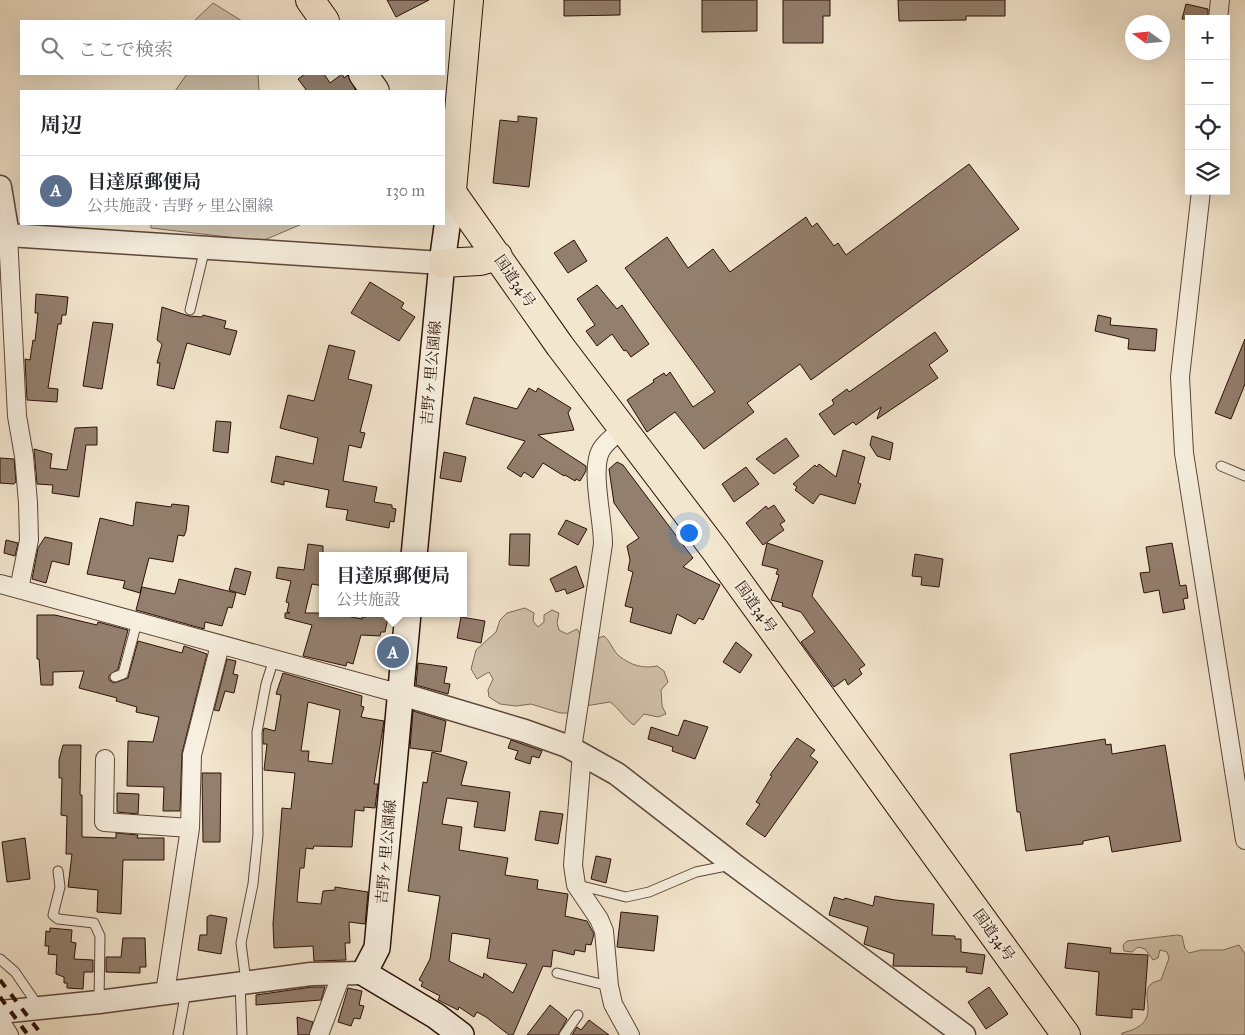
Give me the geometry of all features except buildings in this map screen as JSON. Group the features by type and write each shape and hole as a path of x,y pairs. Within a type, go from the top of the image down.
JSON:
{"main road":[{"path":"310,0 324,20"},
{"path":"448,185 469,0"},
{"path":"364,75 375,90"},
{"name":"国道34号","path":"448,185 560,346 716,550 1066,1035"},
{"name":"吉野ヶ里公園線","path":"445,224 448,185"},
{"name":"吉野ヶ里公園線","path":"414,552 445,225"},
{"path":"442,263 480,262 498,256"},
{"name":"吉野ヶ里公園線","path":"353,973 377,948 408,617"},
{"path":"353,973 436,1016 461,1035"}],"street":[{"path":"1218,15 1220,0"},
{"path":"0,187 17,416 24,456 28,503 29,540 19,589"},
{"path":"1201,195 1180,377 1184,453 1239,766 1245,840"},
{"path":"4,237 206,247 442,263"},
{"path":"624,428 601,449 597,462 596,475 603,524 603,544 577,751 573,866 576,885 604,931 609,986 613,1004 630,1035"},
{"path":"0,584 401,694 525,730 577,751 617,774 733,864 964,1035"},
{"path":"175,992 190,828 194,742 220,645"},
{"path":"105,759 104,822 190,828"},
{"path":"0,1012 99,1002 311,974 353,973"},
{"path":"319,1035 353,973"},
{"path":"0,1021 9,1035"}],"lane":[{"path":"190,310 206,247"},
{"path":"1221,466 1245,476"},
{"path":"116,677 123,674 137,622"},
{"path":"242,1035 243,983 241,943 253,884 258,835 257,732 266,684 274,659"},
{"path":"576,885 626,897 649,892 696,872 733,864"},
{"path":"58,871 60,887 53,914 58,919 94,923 100,936 99,1002"},
{"path":"0,959 15,972 39,1007"},
{"path":"557,973 609,986"},
{"path":"175,992 178,1035"},
{"path":"564,1035 578,1015"}],"shaded area":[{"path":"213,3 240,20 195,20"},
{"path":"186,75 258,75 259,90 176,90"},
{"path":"151,225 300,225 262,241 151,228"},
{"path":"525,608 534,613 533,621 538,627 544,622 544,615 552,610 559,613 557,623 559,630 567,634 577,629 583,639 594,640 604,636 617,654 628,662 642,667 657,666 664,671 668,682 661,690 662,706 666,714 658,717 644,714 634,725 610,702 585,706 570,713 560,713 531,704 516,706 500,704 489,697 488,690 493,679 489,672 477,679 471,669 476,650 496,632 500,620 507,613"},
{"path":"1182,936 1185,949 1189,953 1201,950 1223,950 1239,945 1245,954 1245,1035 1122,1035 1122,1033 1135,1029 1147,1017 1147,990 1151,984 1161,980 1169,958 1167,952 1160,950 1158,958 1153,960 1145,949 1138,947 1132,952 1124,951 1123,945 1127,941"}],"railway":[{"path":"0,980 42,1035"},
{"path":"0,997 28,1035"}],"place":[{"name":"目達原郵便局","path":"393,652"}]}
